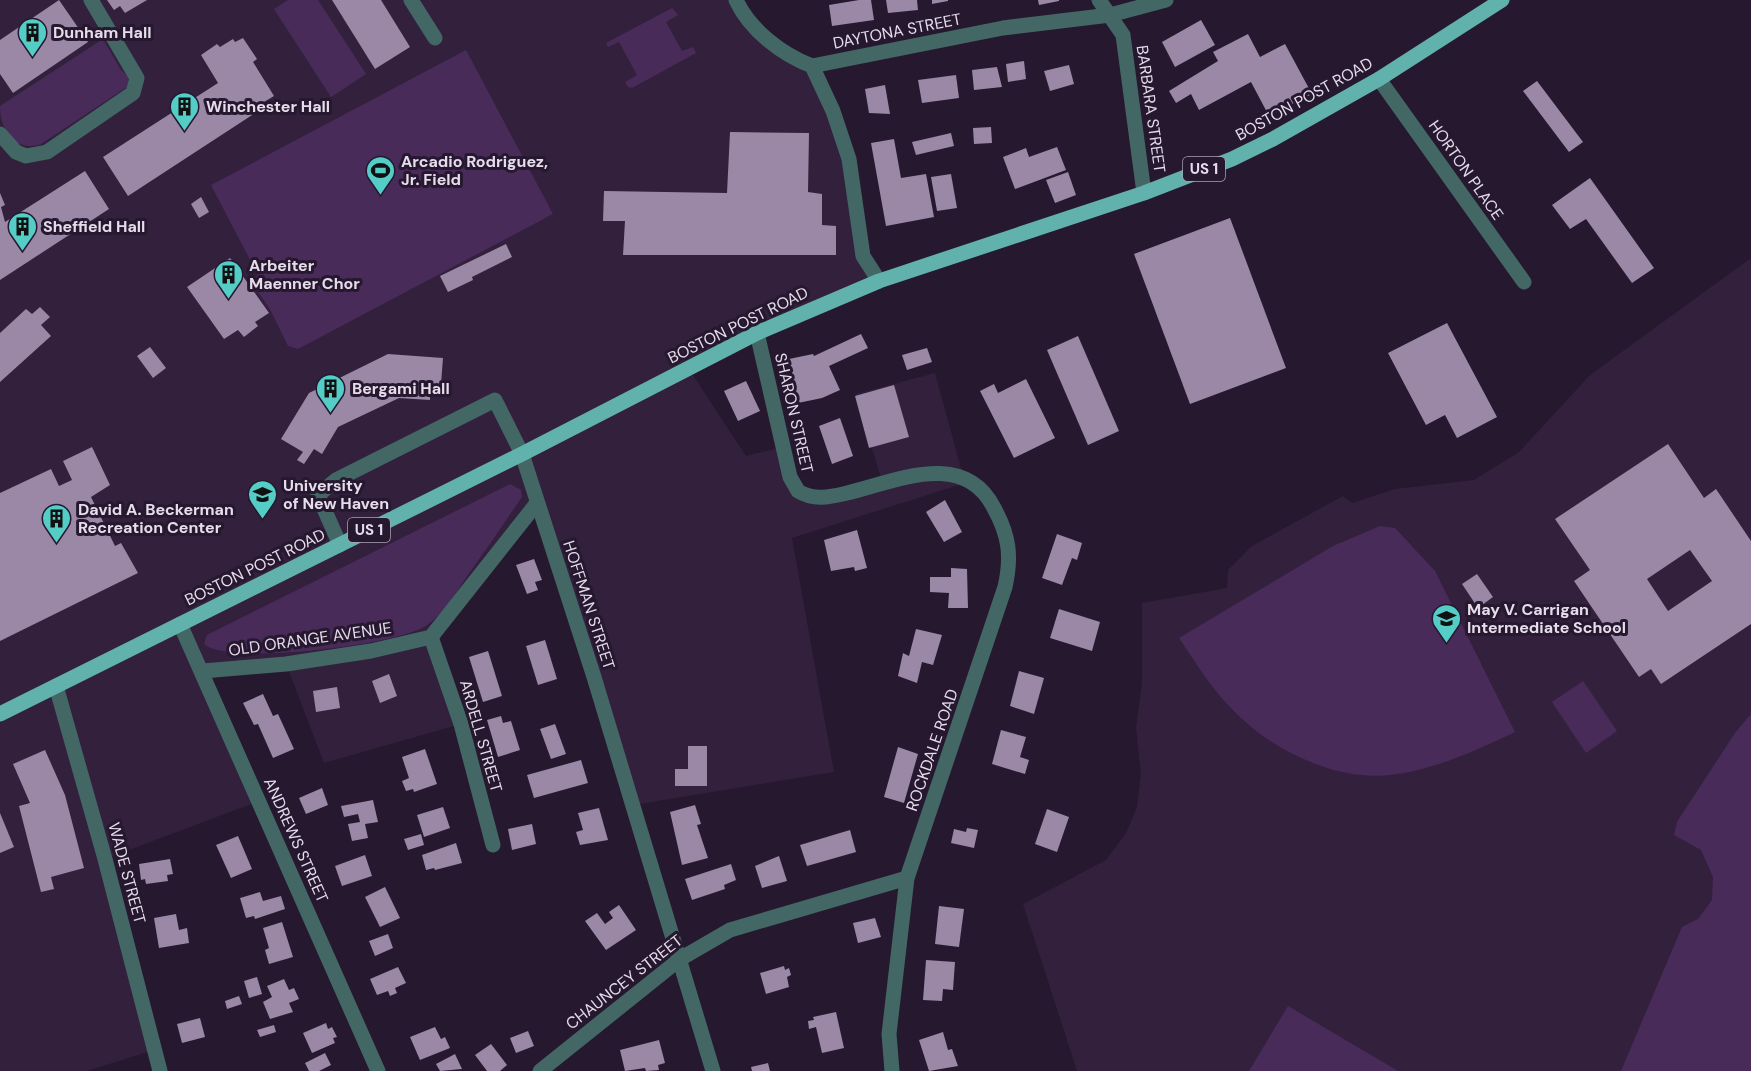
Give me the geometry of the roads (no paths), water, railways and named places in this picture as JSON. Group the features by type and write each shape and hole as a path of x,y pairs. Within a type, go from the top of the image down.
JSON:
{"main road":[{"name":"BOSTON POST ROAD","path":"0,714 522,454 757,333 879,281 1144,193 1263,144 1379,79 1502,0"}],"street":[{"path":"0,134 16,152 36,156 47,152 134,93 137,78 91,0"},
{"path":"411,0 435,38"},
{"path":"736,0 744,15 765,37 797,60 812,66 833,111 849,159 863,256 879,281"},
{"name":"BARBARA STREET","path":"1099,0 1123,36 1144,193"},
{"name":"DAYTONA STREET","path":"812,66 1003,28 1110,15 1166,0"},
{"name":"HORTON PLACE","path":"1379,79 1524,282"},
{"name":"SHARON STREET","path":"757,333 790,477 798,491 823,498 946,472"},
{"name":"HOFFMAN STREET","path":"340,545 318,495 336,480 495,400 522,454 594,677 713,1071"},
{"name":"ROCKDALE ROAD","path":"892,1071 889,1034 907,878 1005,587 1010,558 1006,531 986,494 972,481 946,472"},
{"path":"431,637 537,503"},
{"name":"ANDREWS STREET","path":"180,624 378,1071"},
{"name":"OLD ORANGE AVENUE","path":"202,671 286,664 371,651 431,637"},
{"name":"ARDELL STREET","path":"431,637 461,724 493,845"},
{"name":"WADE STREET","path":"56,686 105,859 160,1071"},
{"name":"CHAUNCEY STREET","path":"540,1071 680,959 730,930 907,878"}],"place":[{"name":"Dunham Hall","path":"32,58"},
{"name":"Winchester Hall","path":"185,132"},
{"name":"Arcadio Rodriguez, Jr. Field","path":"380,196"},
{"name":"Sheffield Hall","path":"22,252"},
{"name":"Arbeiter Maenner Chor","path":"228,300"},
{"name":"Bergami Hall","path":"331,414"},
{"name":"University of New Haven","path":"262,520"},
{"name":"David A. Beckerman Recreation Center","path":"57,544"},
{"name":"May V. Carrigan Intermediate School","path":"1446,644"}]}
